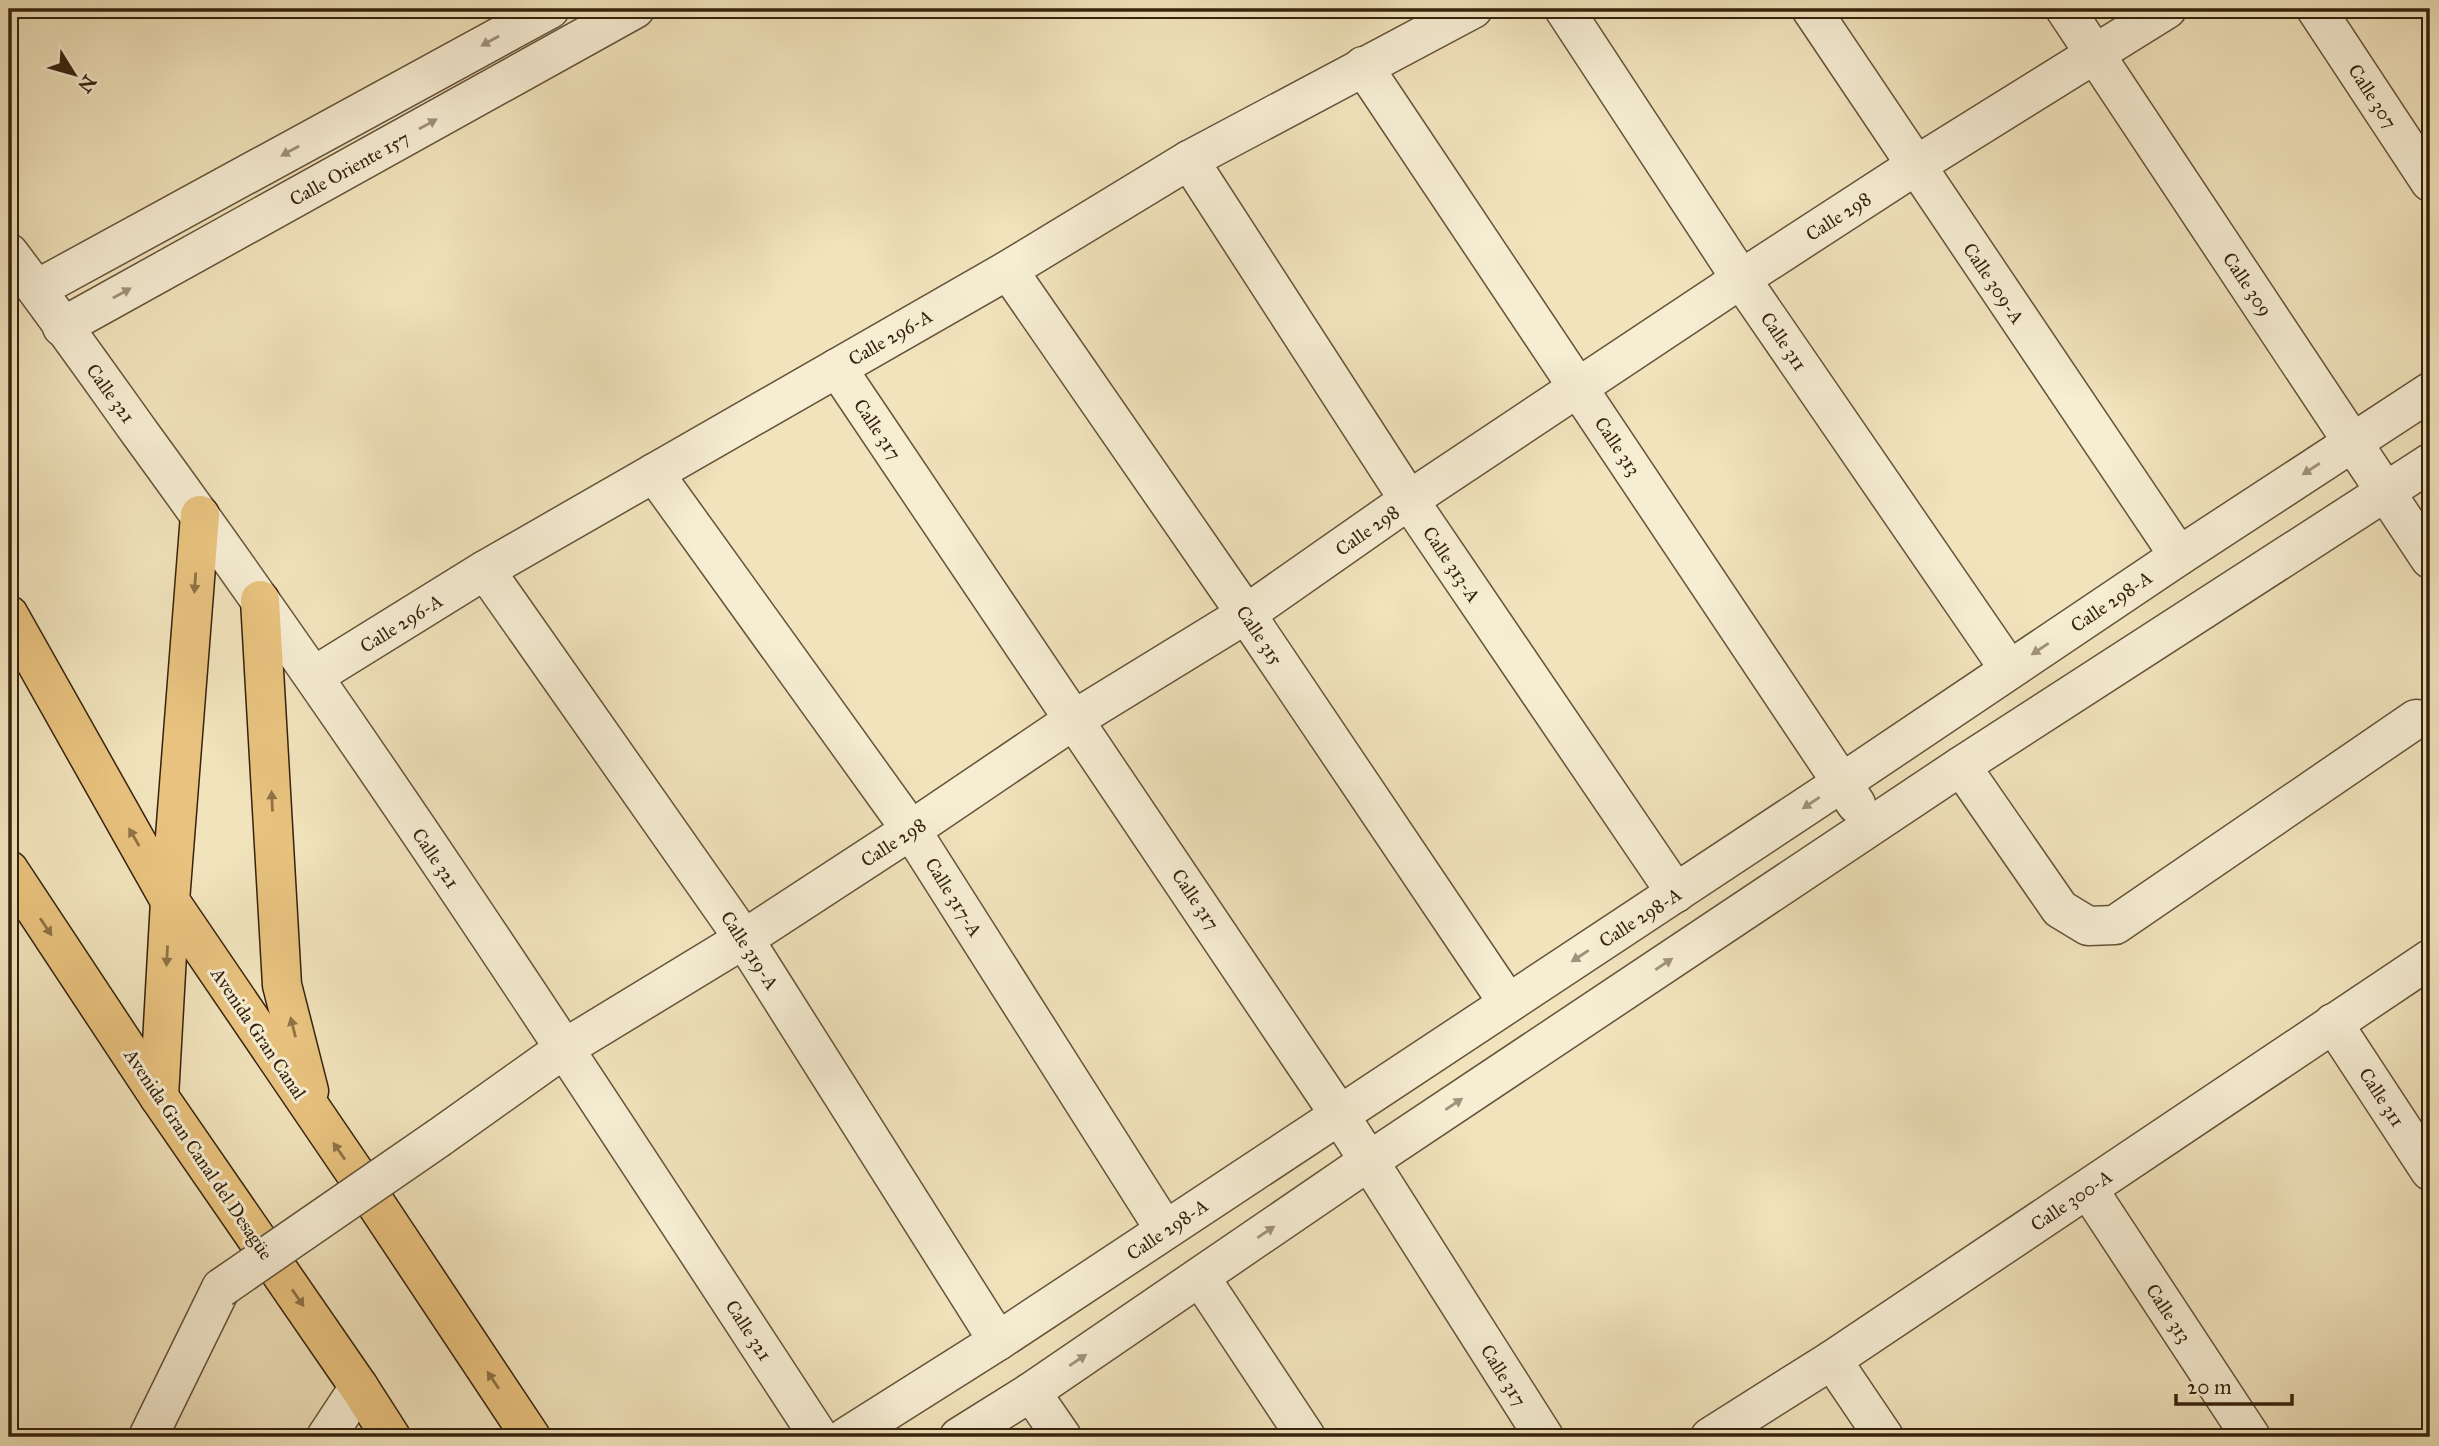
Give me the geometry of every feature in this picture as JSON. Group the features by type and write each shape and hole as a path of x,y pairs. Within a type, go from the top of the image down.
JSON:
{"main road":[{"path":"159,1097 170,901 200,515"},
{"path":"260,600 282,985 316,1117"},
{"name":"Avenida Gran Canal","path":"9,615 170,901 531,1437"},
{"name":"Avenida Gran Canal del Desagüe","path":"9,870 159,1097 391,1437"}],"street":[{"path":"9,253 37,289 550,9"},
{"name":"Calle Oriente 157","path":"62,327 635,9"},
{"name":"Calle 296-A","path":"314,676 485,570 1008,270 1189,160 1473,9"},
{"name":"Calle 311","path":"1564,9 1741,279 2009,669"},
{"name":"Calle 309-A","path":"1811,9 2179,556"},
{"name":"Calle 309","path":"2065,9 2430,559"},
{"name":"Calle 298","path":"148,1437 221,1289 565,1048 744,939 912,830 1075,719 1246,614 1409,500 1741,279 1915,166 2167,9"},
{"name":"Calle 307","path":"2316,9 2430,182"},
{"name":"Calle 313","path":"1363,66 1843,782 1869,827"},
{"name":"Calle 313-A","path":"1189,160 1409,500 1676,892"},
{"name":"Calle 315","path":"1008,270 1246,614 1508,1003"},
{"name":"Calle 321","path":"37,289 314,676 565,1048 819,1437"},
{"name":"Calle 317","path":"837,368 1339,1114 1544,1437"},
{"name":"Calle 298-A","path":"846,1437 998,1341 2430,392"},
{"path":"959,1437 1031,1392 1369,1161 1961,766 2430,463"},
{"name":"Calle 317-A","path":"654,473 912,830 1165,1230"},
{"name":"Calle 319-A","path":"485,570 744,939 998,1341"},
{"path":"1961,766 2060,909 2088,926 2115,925 2416,719"},
{"name":"Calle 300-A","path":"1710,1437 1832,1360 2430,959"},
{"name":"Calle 311","path":"2333,1023 2430,1171"},
{"name":"Calle 313","path":"2088,1189 2251,1437"},
{"path":"1200,1277 1306,1437"},
{"path":"1832,1360 1884,1437"},
{"path":"326,1437 359,1387"},
{"path":"1031,1392 1062,1437"}]}
